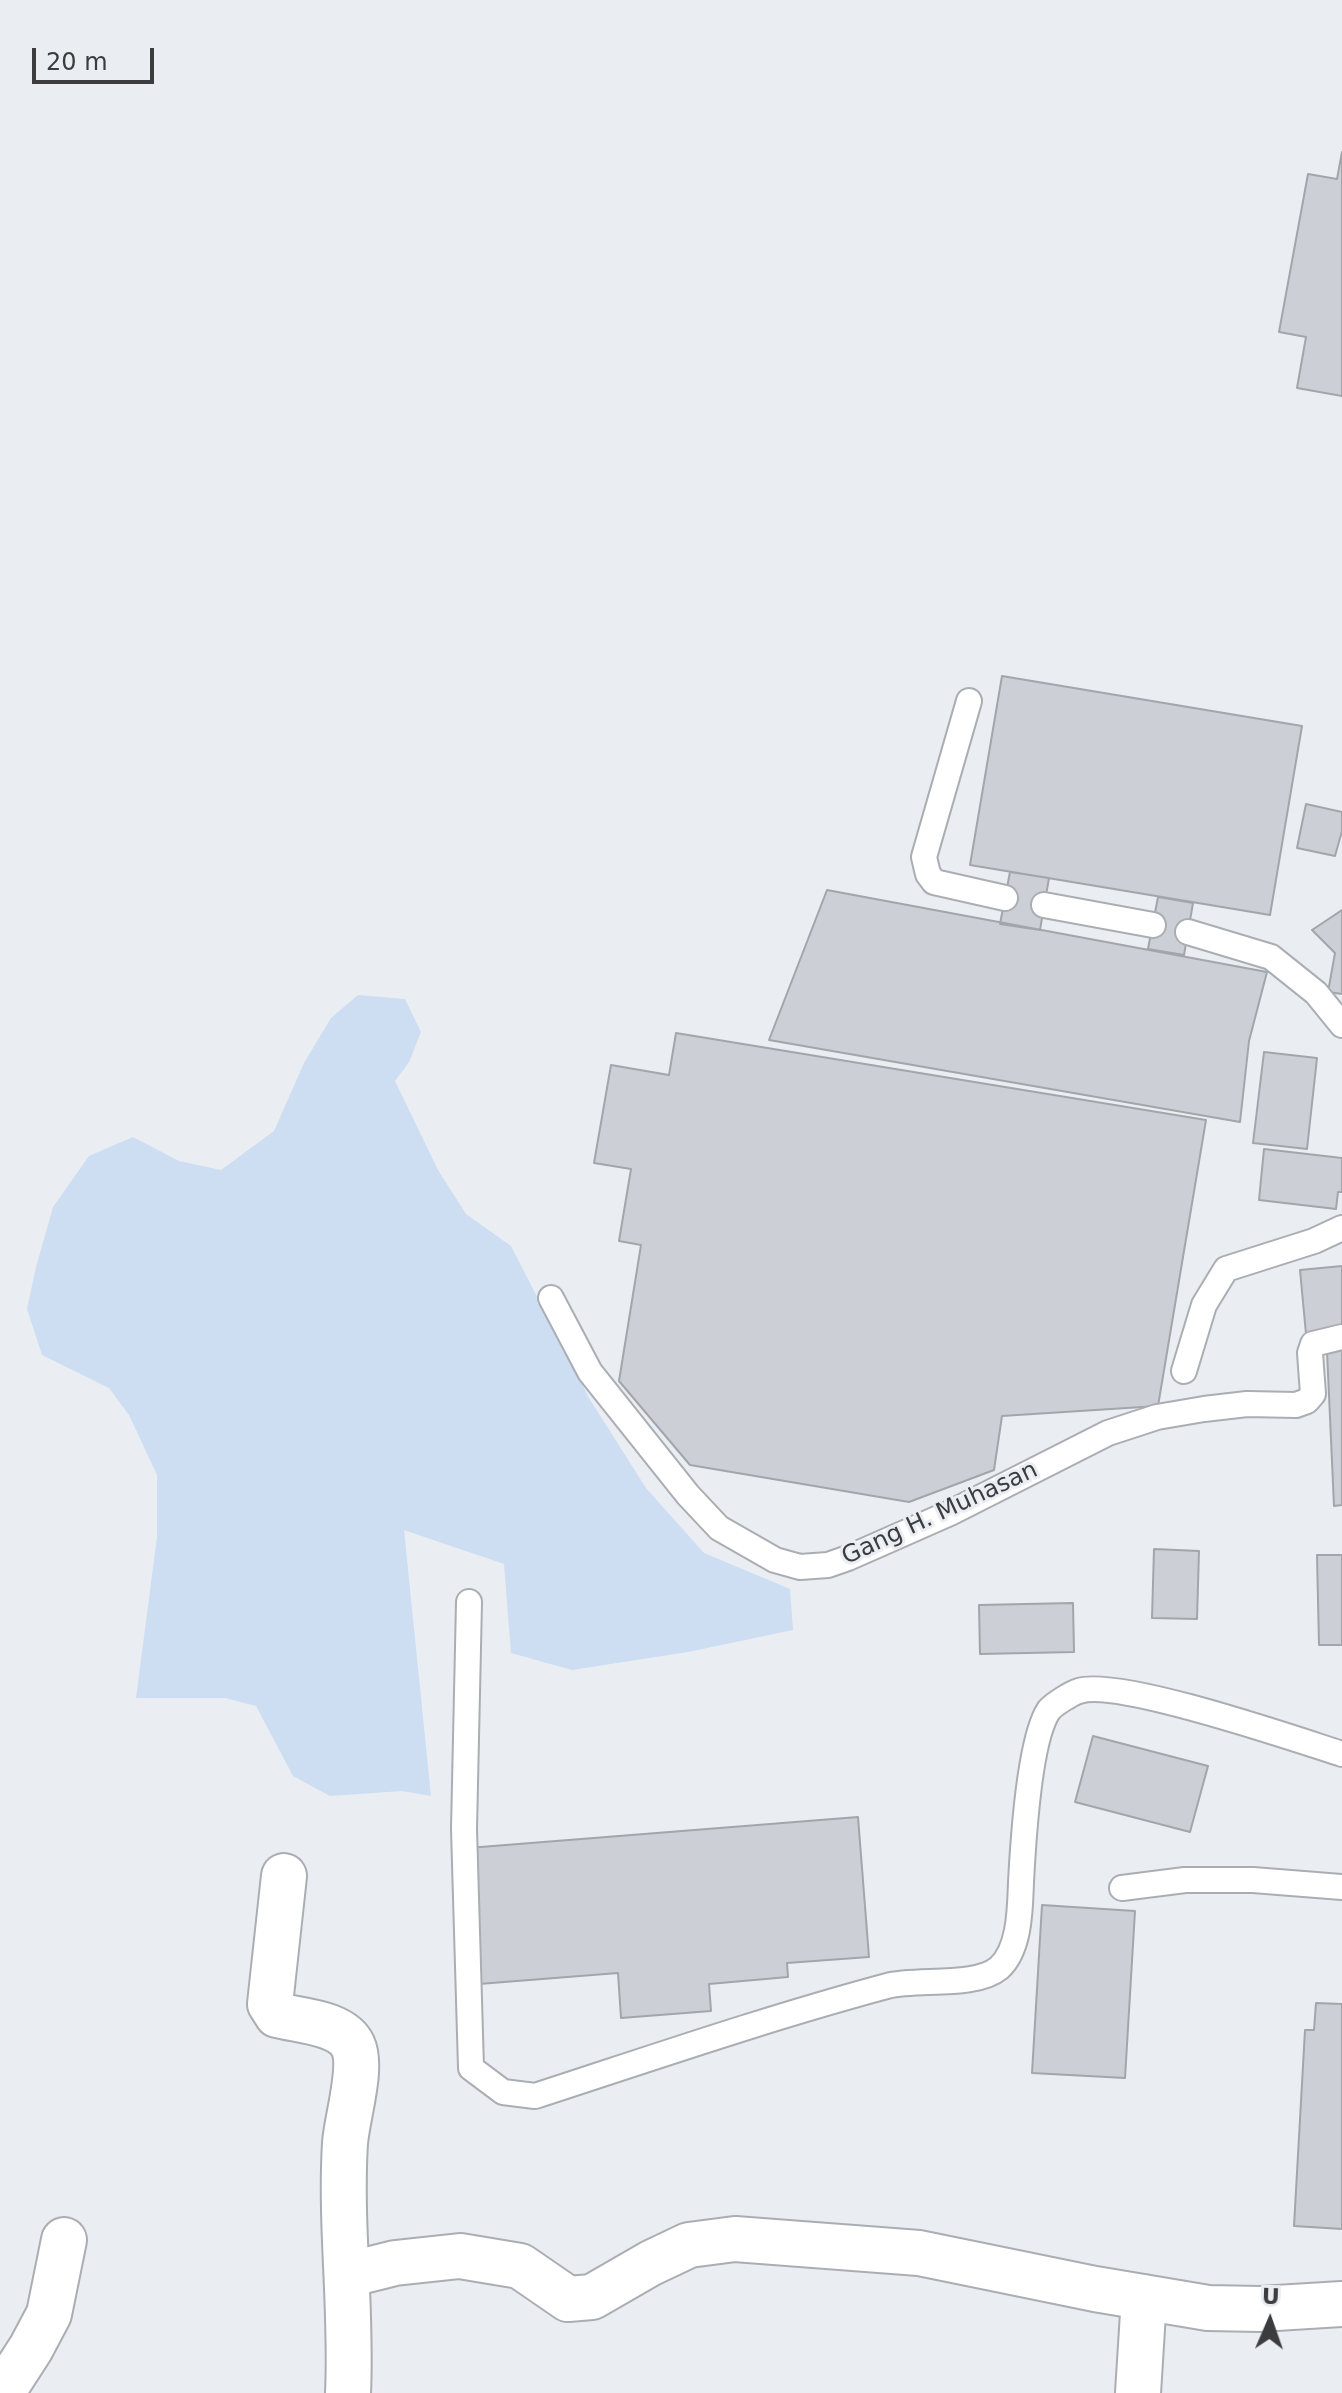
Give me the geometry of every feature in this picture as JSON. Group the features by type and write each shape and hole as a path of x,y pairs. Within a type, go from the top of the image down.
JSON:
{"street":[{"path":"284,1876 270,2004 277,2015 335,2028 353,2044 357,2062 347,2122 344,2165 348,2393"},
{"path":"347,2275 395,2263 460,2256 520,2266 568,2299 592,2297 689,2245 735,2239 919,2253 1208,2308 1260,2309 1342,2304"},
{"path":"2,2393 49,2314 64,2240"},
{"path":"1138,2393 1144,2297"}],"lane":[{"path":"969,701 924,857 928,874 934,882 1005,898"},
{"path":"1044,905 1153,925"},
{"path":"1188,932 1271,957 1316,993 1342,1025"},
{"path":"1184,1371 1204,1305 1226,1269 1314,1241 1342,1228"},
{"name":"Gang H. Muhasan","path":"551,1298 590,1372 688,1495 719,1528 775,1560 800,1567 828,1565 848,1558 950,1513 1108,1433 1157,1417 1232,1406 1296,1405 1307,1401 1313,1394 1310,1353 1313,1344 1342,1337"},
{"path":"469,1602 464,1829 471,2068 503,2092 535,2096 799,2011 891,1985 979,1977 998,1969 1011,1952 1017,1925 1030,1784 1039,1739 1050,1709 1080,1690 1128,1692 1342,1754"},
{"path":"1122,1888 1185,1880 1253,1880 1342,1887"}],"shaded area":[{"path":"358,995 405,999 421,1032 409,1062 395,1081 438,1170 466,1214 511,1246 589,1398 646,1488 704,1553 790,1589 793,1630 688,1652 572,1670 511,1653 504,1564 404,1530 431,1796 402,1791 330,1796 293,1776 256,1706 225,1698 136,1698 157,1537 157,1475 129,1415 109,1388 42,1355 27,1309 53,1207 89,1156 133,1137 179,1161 221,1170 274,1131 304,1063 331,1018"}],"building":[{"path":"1342,152 1342,396 1297,388 1306,337 1279,332 1308,174 1337,179"},
{"path":"1002,676 1302,726 1270,915 970,865"},
{"path":"1306,804 1342,812 1342,831 1335,856 1297,848"},
{"path":"1010,872 1049,878 1040,930 1000,924"},
{"path":"827,890 1267,972 1249,1041 1240,1122 769,1040"},
{"path":"1158,897 1193,903 1184,955 1148,949"},
{"path":"1342,910 1342,994 1328,992 1335,953 1312,930"},
{"path":"676,1033 1206,1120 1158,1406 1002,1416 994,1470 909,1502 690,1465 619,1381 641,1245 619,1241 631,1169 594,1163 611,1065 669,1075"},
{"path":"1264,1052 1317,1058 1307,1149 1253,1143"},
{"path":"1264,1149 1342,1158 1342,1192 1338,1192 1336,1209 1259,1200"},
{"path":"1342,1266 1342,1331 1306,1334 1300,1270"},
{"path":"1327,1351 1342,1351 1342,1505 1334,1506"},
{"path":"1154,1549 1199,1551 1197,1619 1152,1618"},
{"path":"1317,1555 1342,1555 1342,1645 1319,1645"},
{"path":"1073,1603 1074,1652 980,1654 979,1605"},
{"path":"1093,1736 1208,1766 1190,1832 1075,1802"},
{"path":"858,1817 869,1957 787,1963 788,1977 709,1984 711,2011 621,2018 618,1973 479,1984 468,1848"},
{"path":"1042,1905 1135,1911 1125,2078 1032,2073"},
{"path":"1316,2003 1342,2004 1342,2229 1294,2226 1305,2030 1314,2030"}]}
